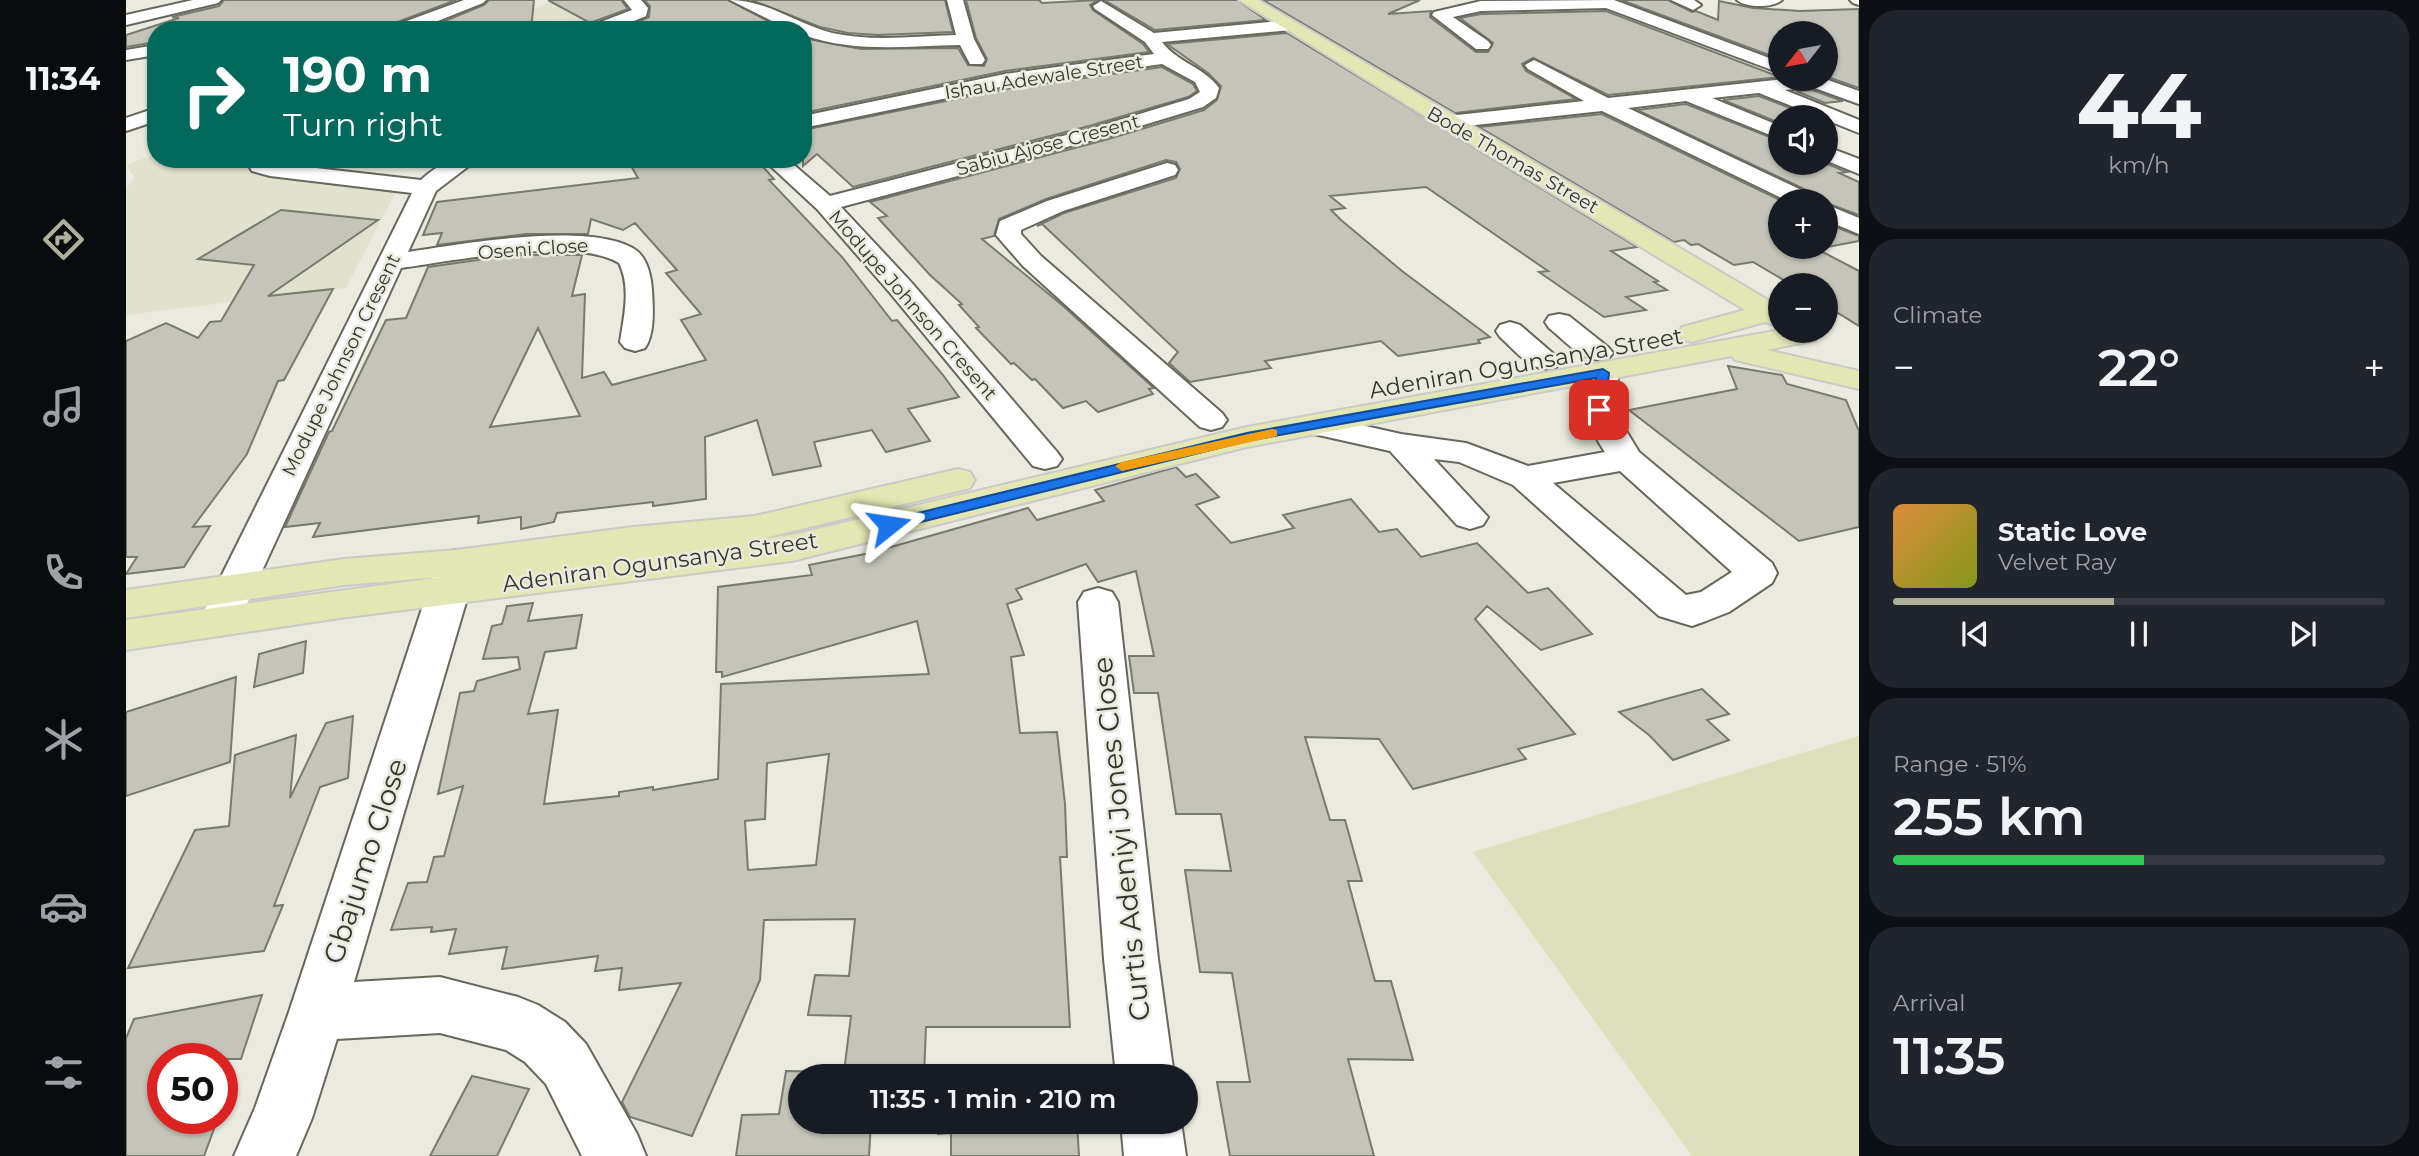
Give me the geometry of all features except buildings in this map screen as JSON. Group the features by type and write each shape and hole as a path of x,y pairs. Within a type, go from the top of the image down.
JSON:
{"main road":[{"name":"Bode Thomas Street","path":"1247,0 1768,311"},
{"path":"1692,333 1709,304 1714,279"},
{"name":"Adeniran Ogunsanya Street","path":"126,604 227,605 453,577 792,548 1545,362 1600,363 1692,333 1768,326"},
{"name":"Adeniran Ogunsanya Street","path":"453,577 633,540 755,528 1211,420 1340,412 1600,363 1722,350 1768,332"},
{"name":"Bode Thomas Street","path":"1820,343 1859,367"},
{"path":"1722,350 1859,380"},
{"name":"Adeniran Ogunsanya Street","path":"126,635 227,605"}],"street":[{"path":"126,20 213,0"},
{"path":"423,21 478,0"},
{"path":"619,21 640,13 640,8 632,0"},
{"path":"738,0 788,21"},
{"path":"955,0 964,24 966,40 978,62 1005,80"},
{"path":"1449,0 1480,0"},
{"path":"1745,0 1774,0"},
{"path":"1482,45 1440,15 1481,6 1603,1 1768,63"},
{"path":"1101,6 1151,38"},
{"name":"Ishau Adewale Street","path":"812,120 1005,80 1165,58 1151,38 1291,25"},
{"path":"812,31 840,40 875,42 966,40"},
{"path":"126,55 147,52"},
{"name":"Sabiu Ajose Cresent","path":"825,204 1097,133 1196,103 1209,94 1210,88 1202,78 1165,58"},
{"path":"1534,65 1606,105 1781,189"},
{"path":"1448,122 1768,87"},
{"path":"1762,88 1859,127"},
{"path":"1838,90 1859,97"},
{"path":"1689,96 1768,128"},
{"path":"126,125 147,117"},
{"path":"1838,158 1859,167"},
{"path":"267,168 426,188"},
{"name":"Modupe Johnson Cresent","path":"227,605 426,188 452,168"},
{"name":"Modupe Johnson Cresent","path":"784,168 825,204 901,288 1045,459"},
{"path":"1167,170 1055,205 1009,226 1008,235 1032,261 1211,420"},
{"path":"1838,217 1859,227"},
{"name":"Oseni Close","path":"390,262 539,244 592,243 609,247 628,255 635,267 635,342"},
{"path":"1401,444 1466,453 1525,477 1672,606 1692,611 1715,602 1758,573 1627,459 1604,429 1599,410 1600,363 1559,322"},
{"path":"1510,331 1545,362"},
{"path":"1340,412 1401,444 1470,517"},
{"path":"1525,477 1627,459"},
{"name":"Gbajumo Close","path":"265,1156 282,1118 317,1012 453,577"},
{"name":"Curtis Adeniyi Jones Close","path":"1098,602 1131,959 1144,1064"},
{"path":"317,1012 440,1005 518,1025 545,1042 566,1065 615,1156"},
{"path":"1152,1134 1155,1156"}],"shaded area":[{"path":"555,0 642,0 650,9 675,21 504,21"},
{"path":"147,157 147,168 335,168 331,171 403,186 393,197 346,288 126,315 126,187 135,178 126,165"}],"green space":[{"path":"1859,736 1859,1156 1692,1156 1473,852"}],"slow traffic":[{"path":"1122,466 1272,433"}],"route":[{"path":"889,525 1247,437 1603,373 1599,410"}]}
